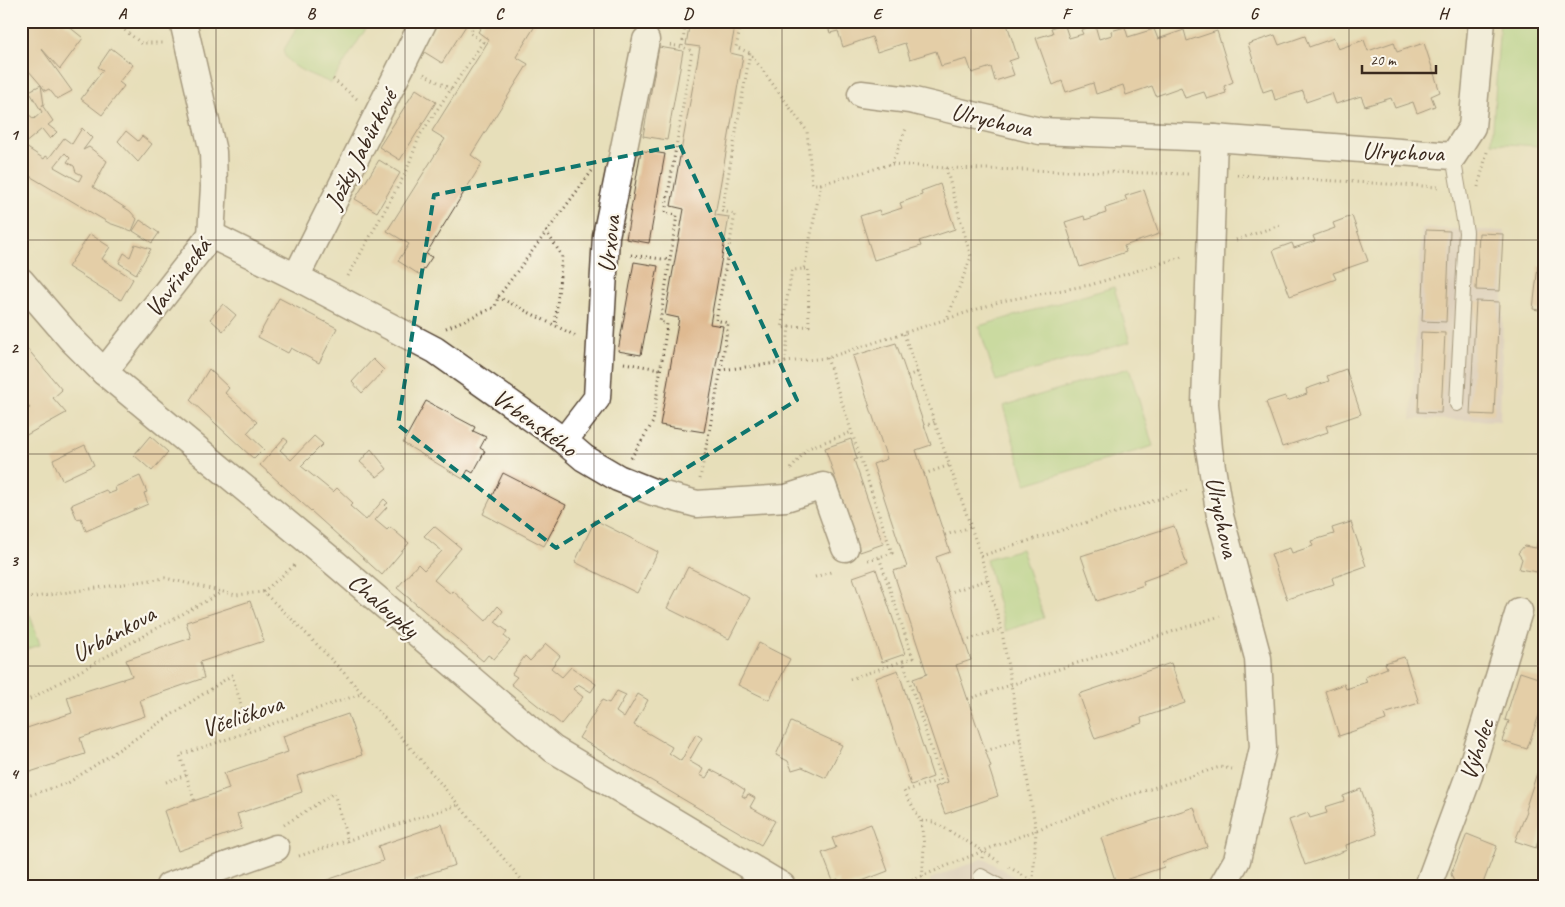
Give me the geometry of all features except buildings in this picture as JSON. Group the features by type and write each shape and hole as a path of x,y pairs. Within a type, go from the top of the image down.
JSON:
{"street":[{"name":"Jožky Jabůrkové","path":"296,277 424,21"},
{"name":"Ulrychova","path":"862,94 910,100 1040,130 1214,138 1453,156 1472,127 1482,21"},
{"name":"Vavřinecká","path":"104,372 211,235 214,187 213,152 186,32"},
{"name":"Urxova","path":"564,441 597,398 606,236 646,40"},
{"name":"Ulrychova","path":"1214,138 1205,404 1220,516 1258,658 1263,748 1237,860 1222,886"},
{"name":"Vrbenského","path":"211,235 435,350 564,441 584,458 618,478 654,492 697,504 786,498 823,486 845,548"},
{"name":"Chaloupky","path":"21,281 71,339 104,372 315,546 554,749 782,886"},
{"name":"Výholec","path":"1428,886 1469,775 1519,611"},
{"path":"169,886 276,848"}],"lane":[{"path":"1453,156 1466,232 1457,404"},
{"path":"981,876 999,886"}],"path":[{"path":"113,21 141,43 186,32"},
{"path":"346,278 405,174 420,135 483,42 470,33 477,21"},
{"path":"630,459 653,422 667,324 660,322 677,214 665,213 692,51 682,47 686,21"},
{"path":"742,21 736,47 750,53 807,130 812,184 821,184 892,164 946,168 1197,174"},
{"path":"699,486 728,323 716,320 735,214 722,211 750,53"},
{"path":"892,164 907,128 910,100"},
{"path":"440,330 496,307 498,297 590,172 623,148"},
{"path":"1231,175 1478,188 1487,160 1487,150"},
{"path":"946,168 972,257 947,320"},
{"path":"804,269 821,184"},
{"path":"721,370 827,358 1002,301 1090,286 1280,225"},
{"path":"546,231 562,256 555,326"},
{"path":"605,251 670,260"},
{"path":"804,269 808,269 810,326 782,328 792,270 804,269"},
{"path":"498,297 555,326 600,352 660,369"},
{"path":"785,362 789,328"},
{"path":"904,334 981,556 1000,629 1036,830 1033,881"},
{"path":"827,358 892,553 879,557 913,658 850,679"},
{"path":"907,376 918,372"},
{"path":"924,426 935,422"},
{"path":"924,474 950,465"},
{"path":"981,556 1214,481"},
{"path":"945,536 971,527"},
{"path":"21,599 165,578 236,595 263,592 315,546"},
{"path":"948,593 988,580"},
{"name":"Urbánkova","path":"21,704 222,592"},
{"path":"263,592 300,626 527,886"},
{"path":"968,699 1244,608"},
{"path":"964,642 1000,629"},
{"path":"903,661 941,780 904,791 921,821 924,845 922,886"},
{"path":"21,798 68,782 232,675 249,731"},
{"name":"Včeličkova","path":"194,800 180,755 361,694"},
{"path":"986,751 1020,739"},
{"path":"983,851 1105,803 1220,767 1258,773"},
{"path":"166,782 186,775"},
{"path":"348,842 334,793 281,827 276,848 296,857 348,842 458,805"},
{"path":"921,821 934,822 983,851"},
{"path":"981,876 983,851"}],"highlighted area":[{"path":"680,145 797,400 556,548 398,425 434,195"}],"shaded area":[{"path":"1422,228 1505,231 1500,421 1411,419"},
{"path":"984,858 1029,886 931,886 930,879"}],"green space":[{"path":"301,21 371,21 331,83 296,67 283,51"},
{"path":"1500,21 1544,21 1544,96 1539,146 1492,143"},
{"path":"1114,287 1130,342 996,381 979,326"},
{"path":"1129,368 1153,446 1026,484 1003,406"},
{"path":"1021,549 1044,618 1006,631 986,559"},
{"path":"30,615 40,645 21,651 21,617"}]}
